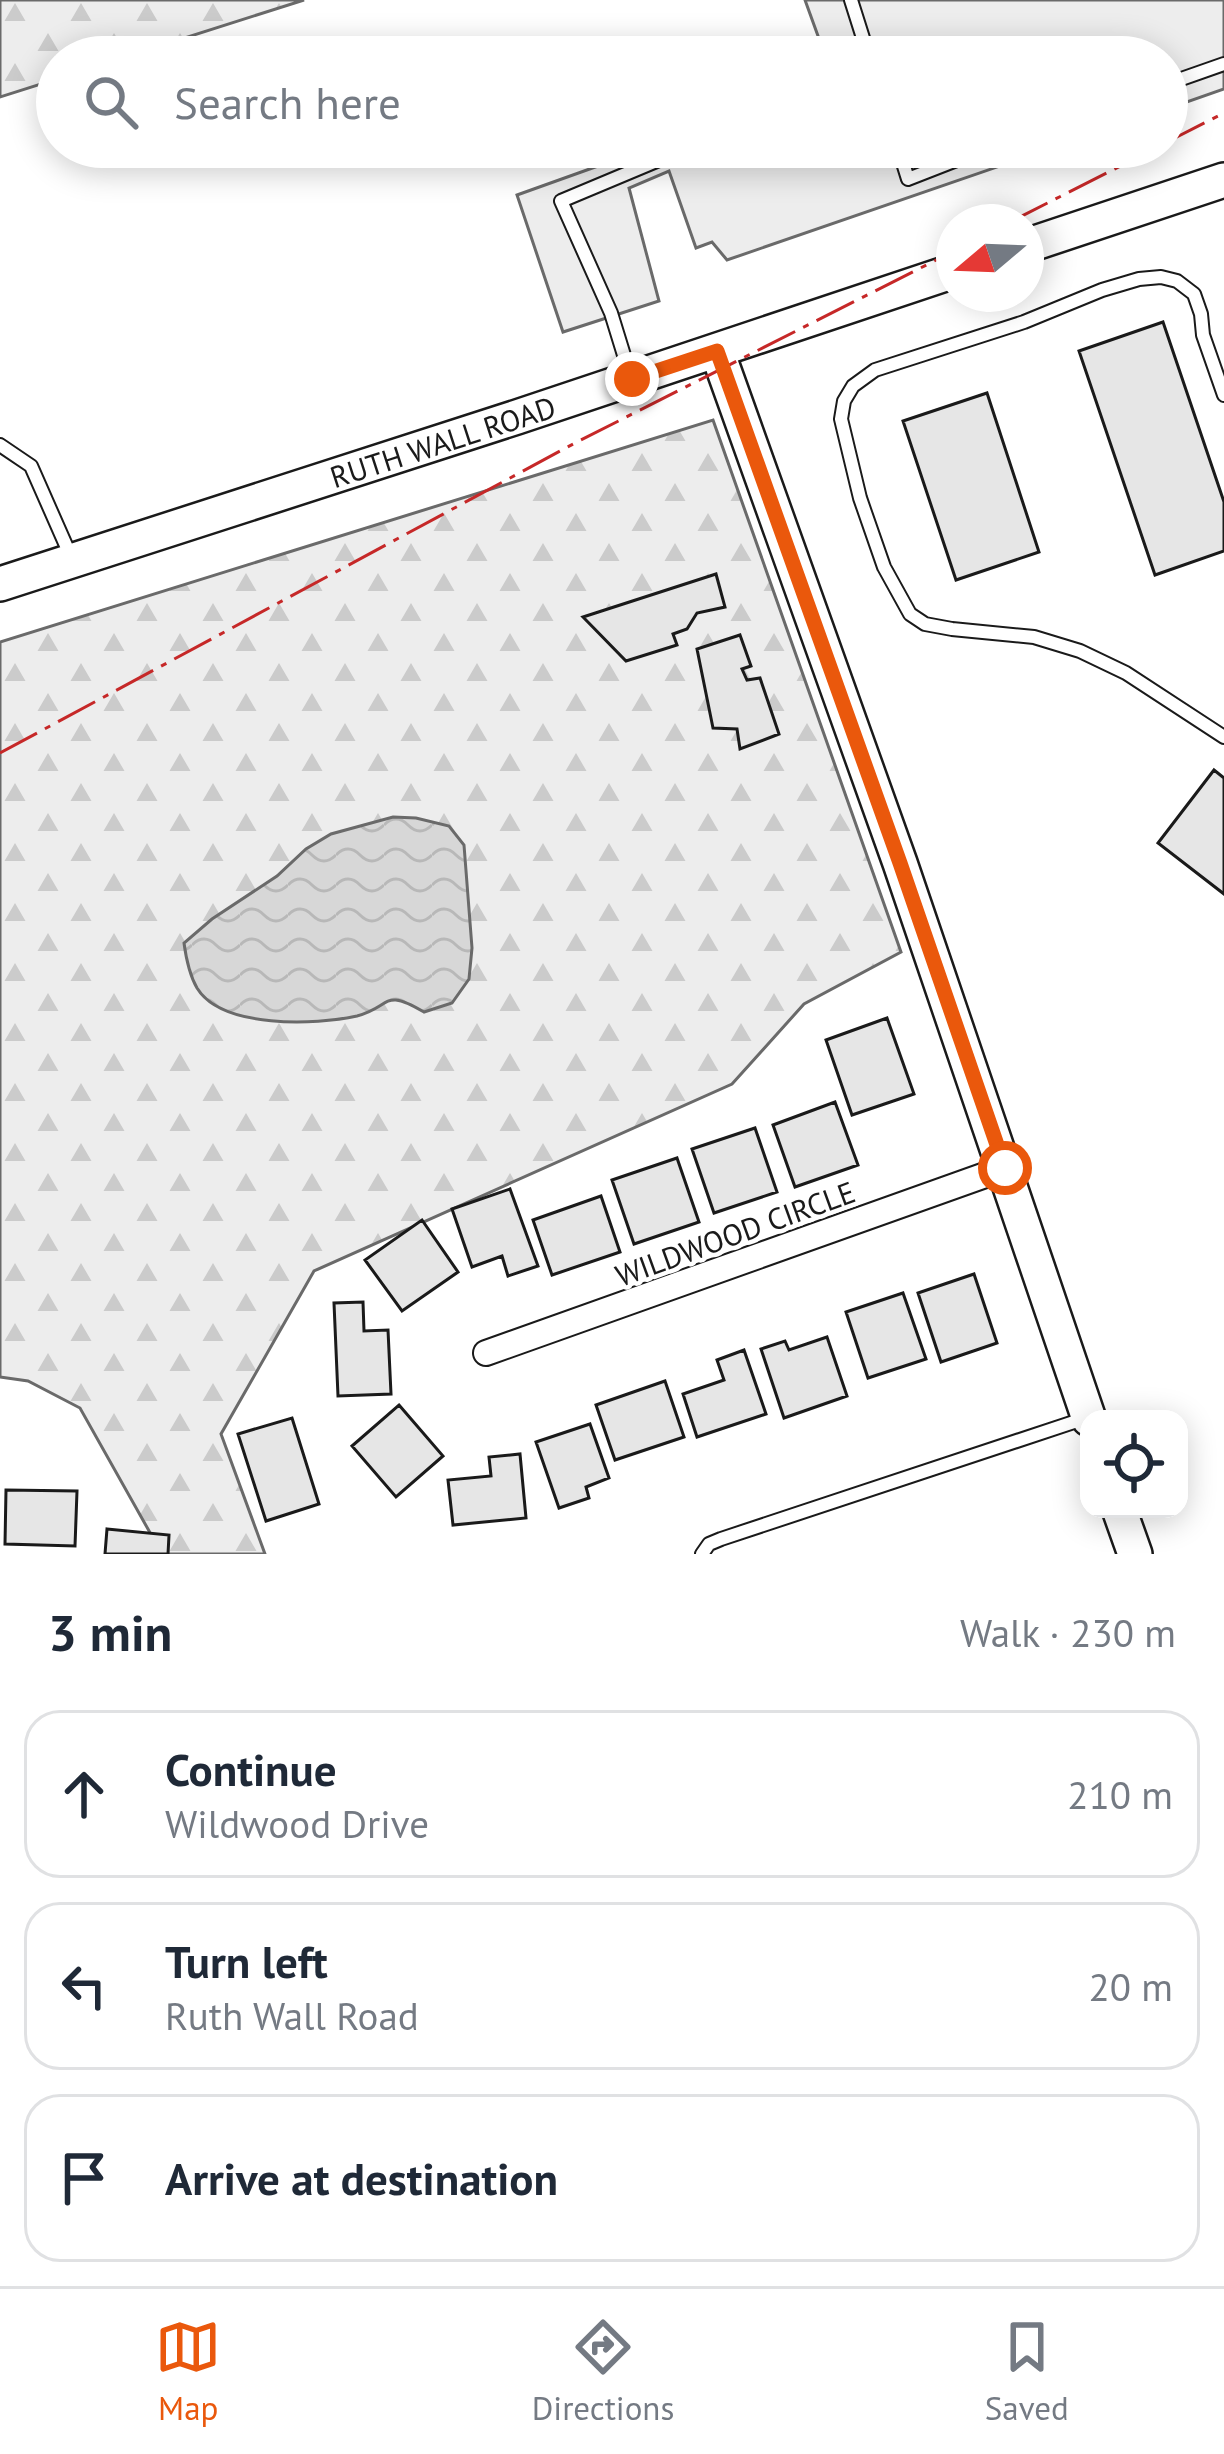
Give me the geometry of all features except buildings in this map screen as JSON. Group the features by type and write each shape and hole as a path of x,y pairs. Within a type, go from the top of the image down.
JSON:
{"street":[{"path":"1044,240 1224,179"},
{"name":"RUTH WALL ROAD","path":"0,584 936,277"},
{"path":"717,351 900,863 1086,1410"},
{"name":"WILDWOOD CIRCLE","path":"486,1353 1005,1168"},
{"path":"1123,1518 1135,1554"}],"lane":[{"path":"851,0 862,36"},
{"path":"1188,77 1224,64"},
{"path":"632,379 610,313 561,201 639,168"},
{"path":"905,168 908,179 936,168"},
{"path":"1224,394 1194,294 1178,280 1161,277 1102,290 1024,322 875,370 853,386 841,419 884,567 910,614 925,624 1034,637 1080,651 1126,673 1224,737"},
{"path":"0,445 32,466 73,560"},
{"path":"702,1554 721,1539 1080,1421"}],"green space":[{"path":"0,0 304,0 191,36 36,36 36,86 0,97"},
{"path":"713,420 901,952 804,1004 732,1084 314,1271 221,1434 265,1554 162,1554 80,1408 28,1381 0,1377 0,642"}],"shaded area":[{"path":"805,0 1224,0 1224,89 1188,102 1188,36 818,36"},
{"path":"592,168 994,168 727,260 712,242 696,248 669,171 629,188 659,301 563,332 517,195"}],"water":[{"path":"393,817 449,826 464,845 472,948 469,979 452,1003 424,1012 394,1000 357,1016 295,1022 248,1017 209,1001 194,983 184,943 277,876 306,849 331,834"}],"power":[{"path":"1188,131 1224,113"},
{"path":"1044,205 1117,168"},
{"path":"0,753 575,443 936,260"}],"route":[{"path":"632,379 717,351 1005,1168"}]}
